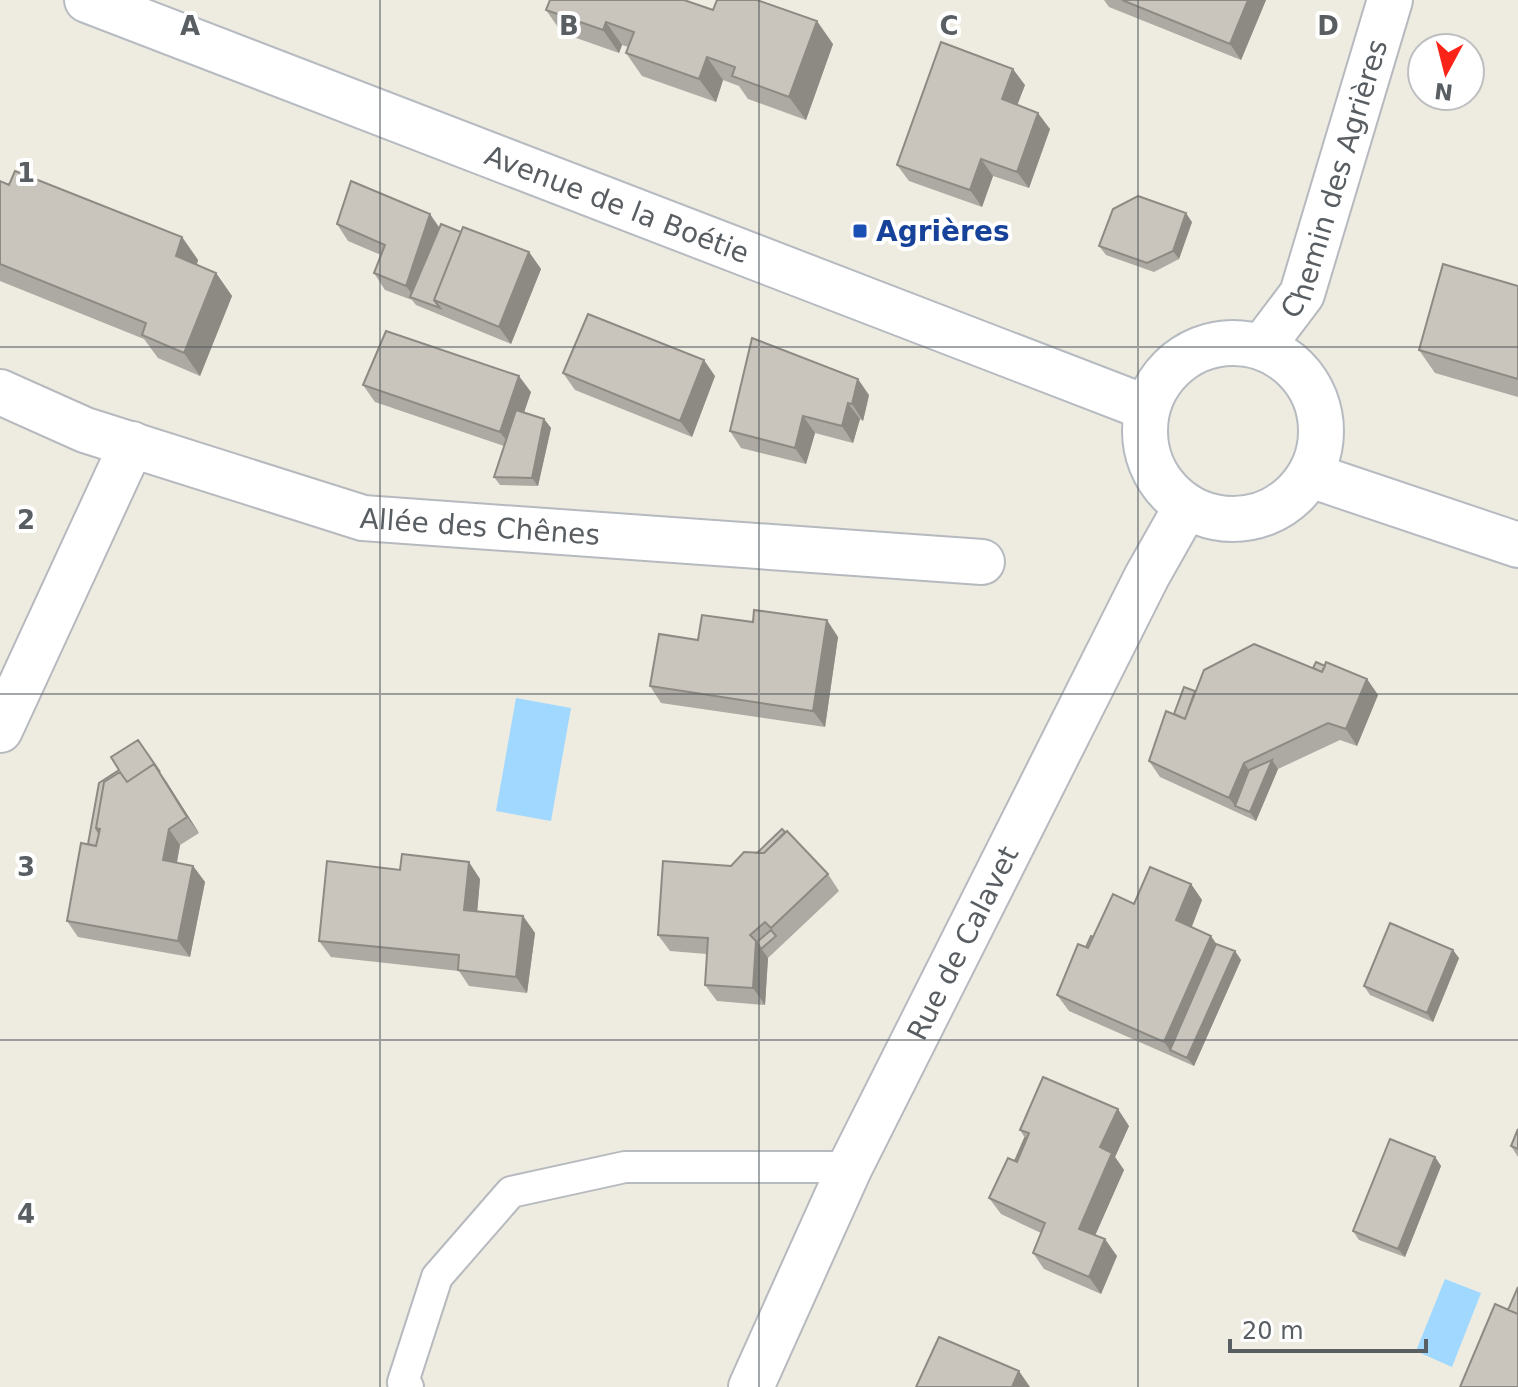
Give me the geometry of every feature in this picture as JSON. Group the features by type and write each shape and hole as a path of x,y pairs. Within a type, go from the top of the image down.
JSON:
{"street":[{"name":"Avenue de la Boétie","path":"87,0 1147,408"},
{"name":"Chemin des Agrières","path":"1262,347 1302,294 1390,0"},
{"path":"1233,342 1262,347 1285,359 1304,377 1316,399 1322,426 1320,451 1310,475 1292,498 1268,512 1240,520 1212,518 1186,507 1165,488 1150,464 1144,436 1147,408 1159,381 1179,361 1205,346 1233,342"},
{"name":"Allée des Chênes","path":"0,392 85,430 363,518 982,562"},
{"path":"0,730 132,444"},
{"path":"1310,475 1518,545"},
{"name":"Rue de Calavet","path":"751,1387 850,1167 1147,576 1186,507"}],"lane":[{"path":"408,1387 403,1382 437,1277 511,1192 625,1167 850,1167"}],"water":[{"path":"516,698 571,708 551,821 496,811"},
{"path":"1445,1279 1481,1293 1452,1367 1416,1351"}],"building":[{"path":"550,0 684,0 713,10 717,0 757,0 817,21 789,97 732,76 735,67 707,57 699,79 626,53 634,32 606,22 603,30 546,10"},
{"path":"1122,0 1248,0 1230,44"},
{"path":"941,42 1013,69 1002,99 1038,113 1017,172 981,159 970,190 897,165"},
{"path":"15,171 182,237 176,256 216,273 184,353 142,335 146,323 0,264 0,181 9,185"},
{"path":"351,181 430,214 406,286 374,273 385,245 337,224"},
{"path":"1138,196 1186,213 1173,251 1147,263 1099,246 1113,209"},
{"path":"441,224 461,232 434,300 440,308 410,297"},
{"path":"463,227 529,252 499,327 434,300"},
{"path":"1443,264 1518,286 1518,379 1419,350"},
{"path":"588,314 704,360 680,421 563,373"},
{"path":"386,331 519,376 500,432 363,385"},
{"path":"752,338 858,379 842,426 803,416 795,448 730,431"},
{"path":"516,410 544,419 532,478 494,477"},
{"path":"754,610 827,620 813,711 650,686 659,634 698,640 702,615 753,622"},
{"path":"1254,644 1322,672 1326,662 1367,679 1346,729 1328,723 1244,763 1229,798 1149,761 1166,711 1185,719 1204,670"},
{"path":"1316,662 1325,666 1322,672 1313,668"},
{"path":"1184,687 1195,691 1185,719 1174,714"},
{"path":"138,740 160,772 154,764 127,782 120,772 104,782 96,846 88,844 99,783 119,770 111,757"},
{"path":"1272,760 1250,812 1235,806 1249,770"},
{"path":"154,764 187,817 169,829 163,860 193,866 178,941 67,921 81,843 96,846 104,782 120,772 127,782"},
{"path":"782,829 785,832 764,853 757,853"},
{"path":"787,831 828,874 771,928 765,922 750,935 756,941 753,988 705,985 708,938 658,935 663,861 731,866 744,852 764,853"},
{"path":"402,854 469,862 464,910 523,916 516,977 458,970 459,955 319,941 327,861 400,870"},
{"path":"1150,867 1191,884 1176,920 1211,936 1164,1042 1057,995 1078,944 1088,948 1113,894 1134,904"},
{"path":"1390,923 1453,950 1427,1013 1364,986"},
{"path":"771,930 776,936 761,949 757,942"},
{"path":"1216,944 1235,951 1187,1058 1170,1050"},
{"path":"1043,1077 1118,1109 1100,1147 1112,1153 1079,1229 1105,1239 1089,1277 1033,1253 1045,1223 989,1198 1008,1158 1017,1162 1029,1133 1020,1130"},
{"path":"1518,1129 1518,1149 1511,1146"},
{"path":"1027,1138 1017,1162 1015,1161"},
{"path":"1390,1139 1435,1157 1398,1249 1353,1231"},
{"path":"1518,1287 1518,1314 1508,1310"},
{"path":"1495,1304 1518,1314 1518,1387 1460,1387"},
{"path":"939,1337 1019,1371 1012,1387 916,1387"}],"place":[{"name":"Agrières","path":"860,231"}]}
